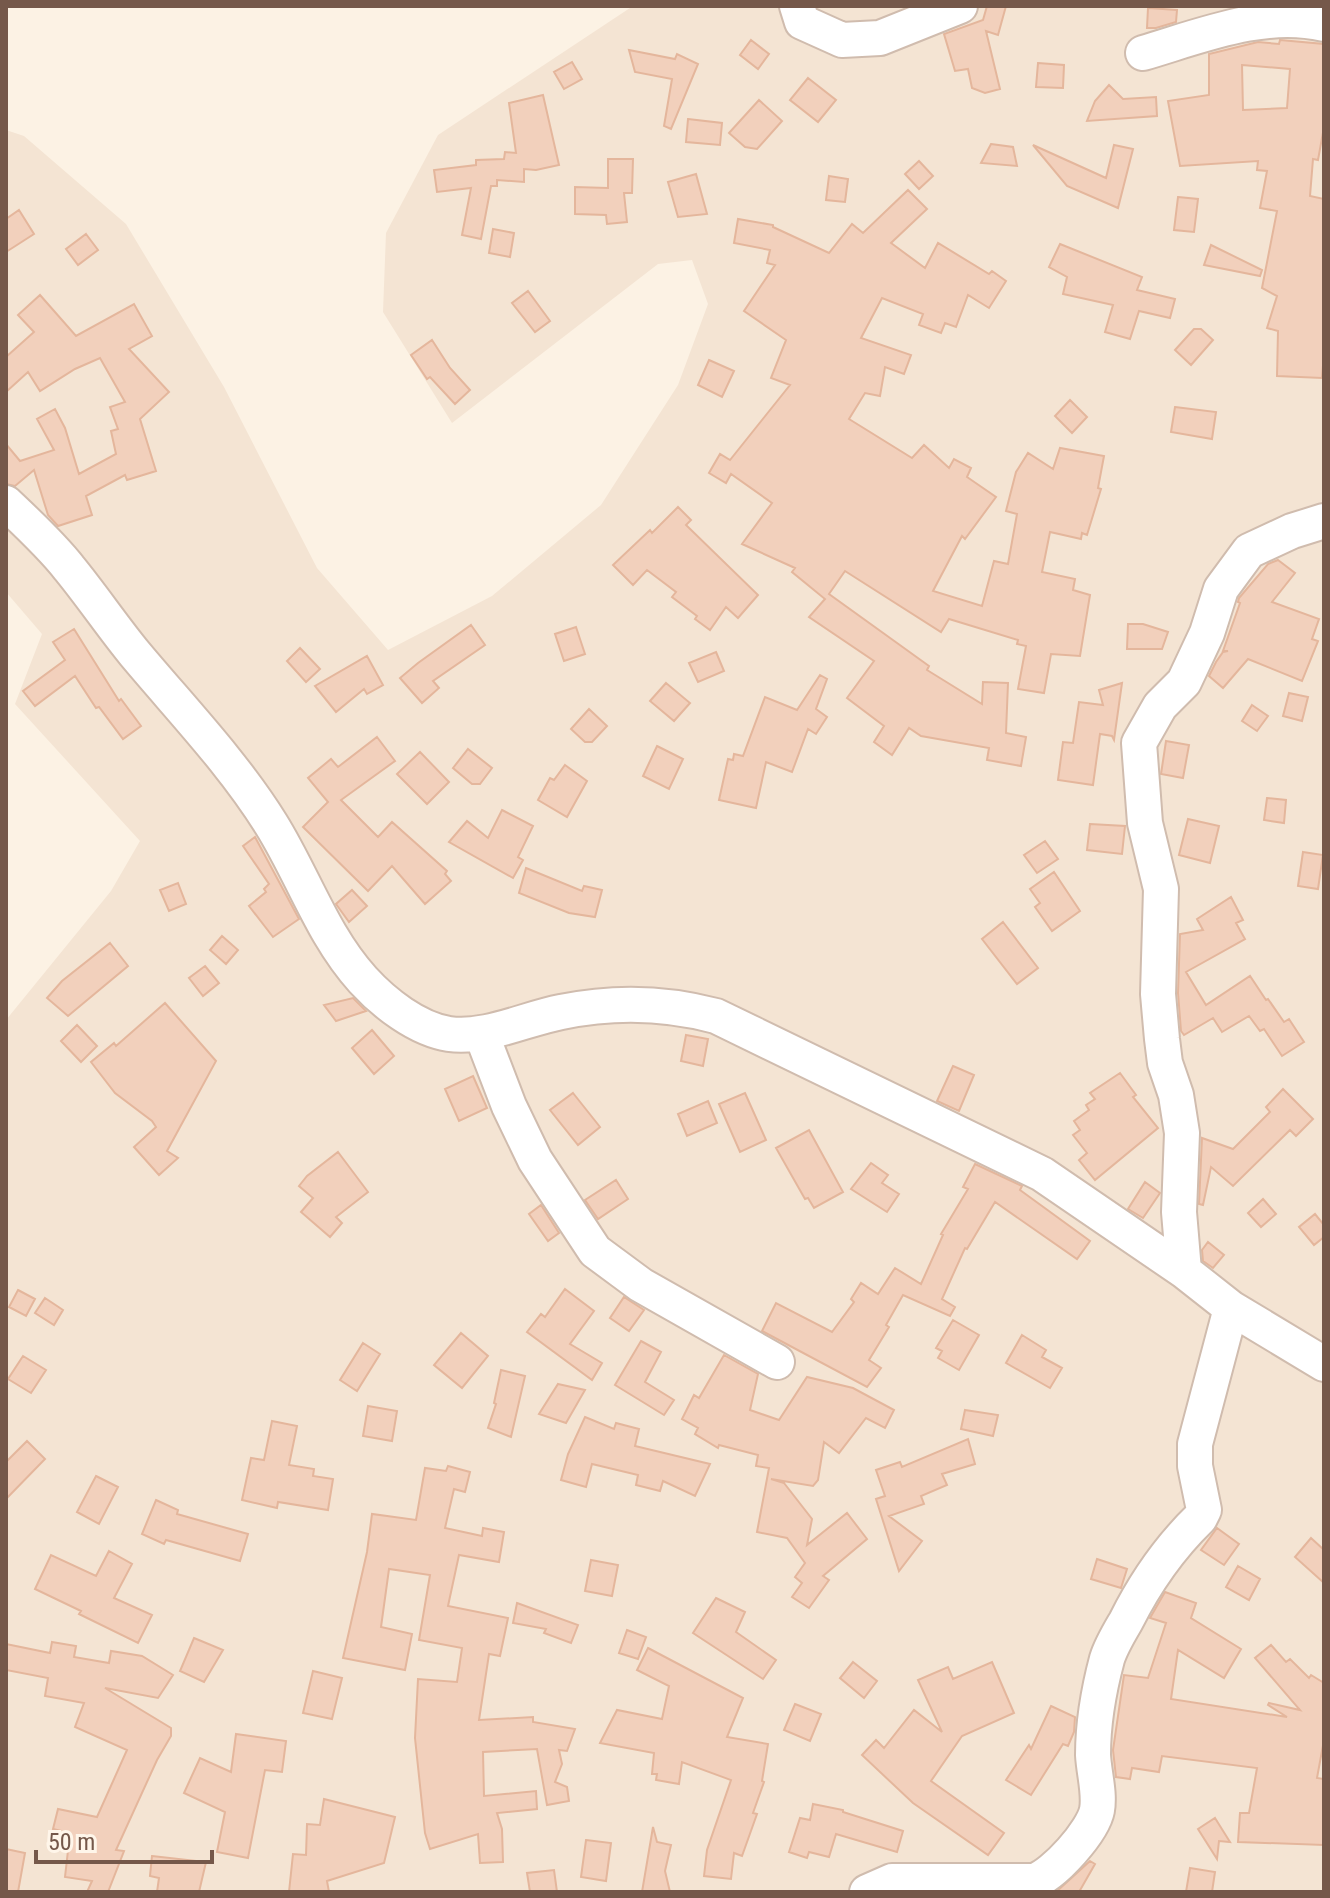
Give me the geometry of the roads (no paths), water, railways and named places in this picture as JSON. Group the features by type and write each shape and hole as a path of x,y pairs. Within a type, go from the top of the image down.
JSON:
{"street":[{"path":"797,6 802,22 842,40 880,38 960,6"},
{"path":"1143,53 1236,25 1305,20 1324,24"},
{"path":"6,503 71,570 122,638 249,793 271,824 326,928 361,978 388,1002 432,1029 450,1034 481,1033 561,1012 622,1003 682,1007 716,1016 1042,1174 1184,1271 1231,1308 1324,1364"},
{"path":"1184,1271 1179,1212 1182,1133 1162,1039 1158,994 1161,889 1145,823 1139,743 1160,706 1184,682 1207,633 1221,589 1249,551 1292,531 1324,521"},
{"path":"481,1033 509,1106 535,1160 595,1251 641,1285 777,1362"},
{"path":"867,1892 892,1881 1034,1881 1060,1862 1091,1826 1097,1811 1093,1754 1108,1656 1142,1588 1159,1562 1204,1510 1195,1466 1195,1444 1231,1308"}]}
